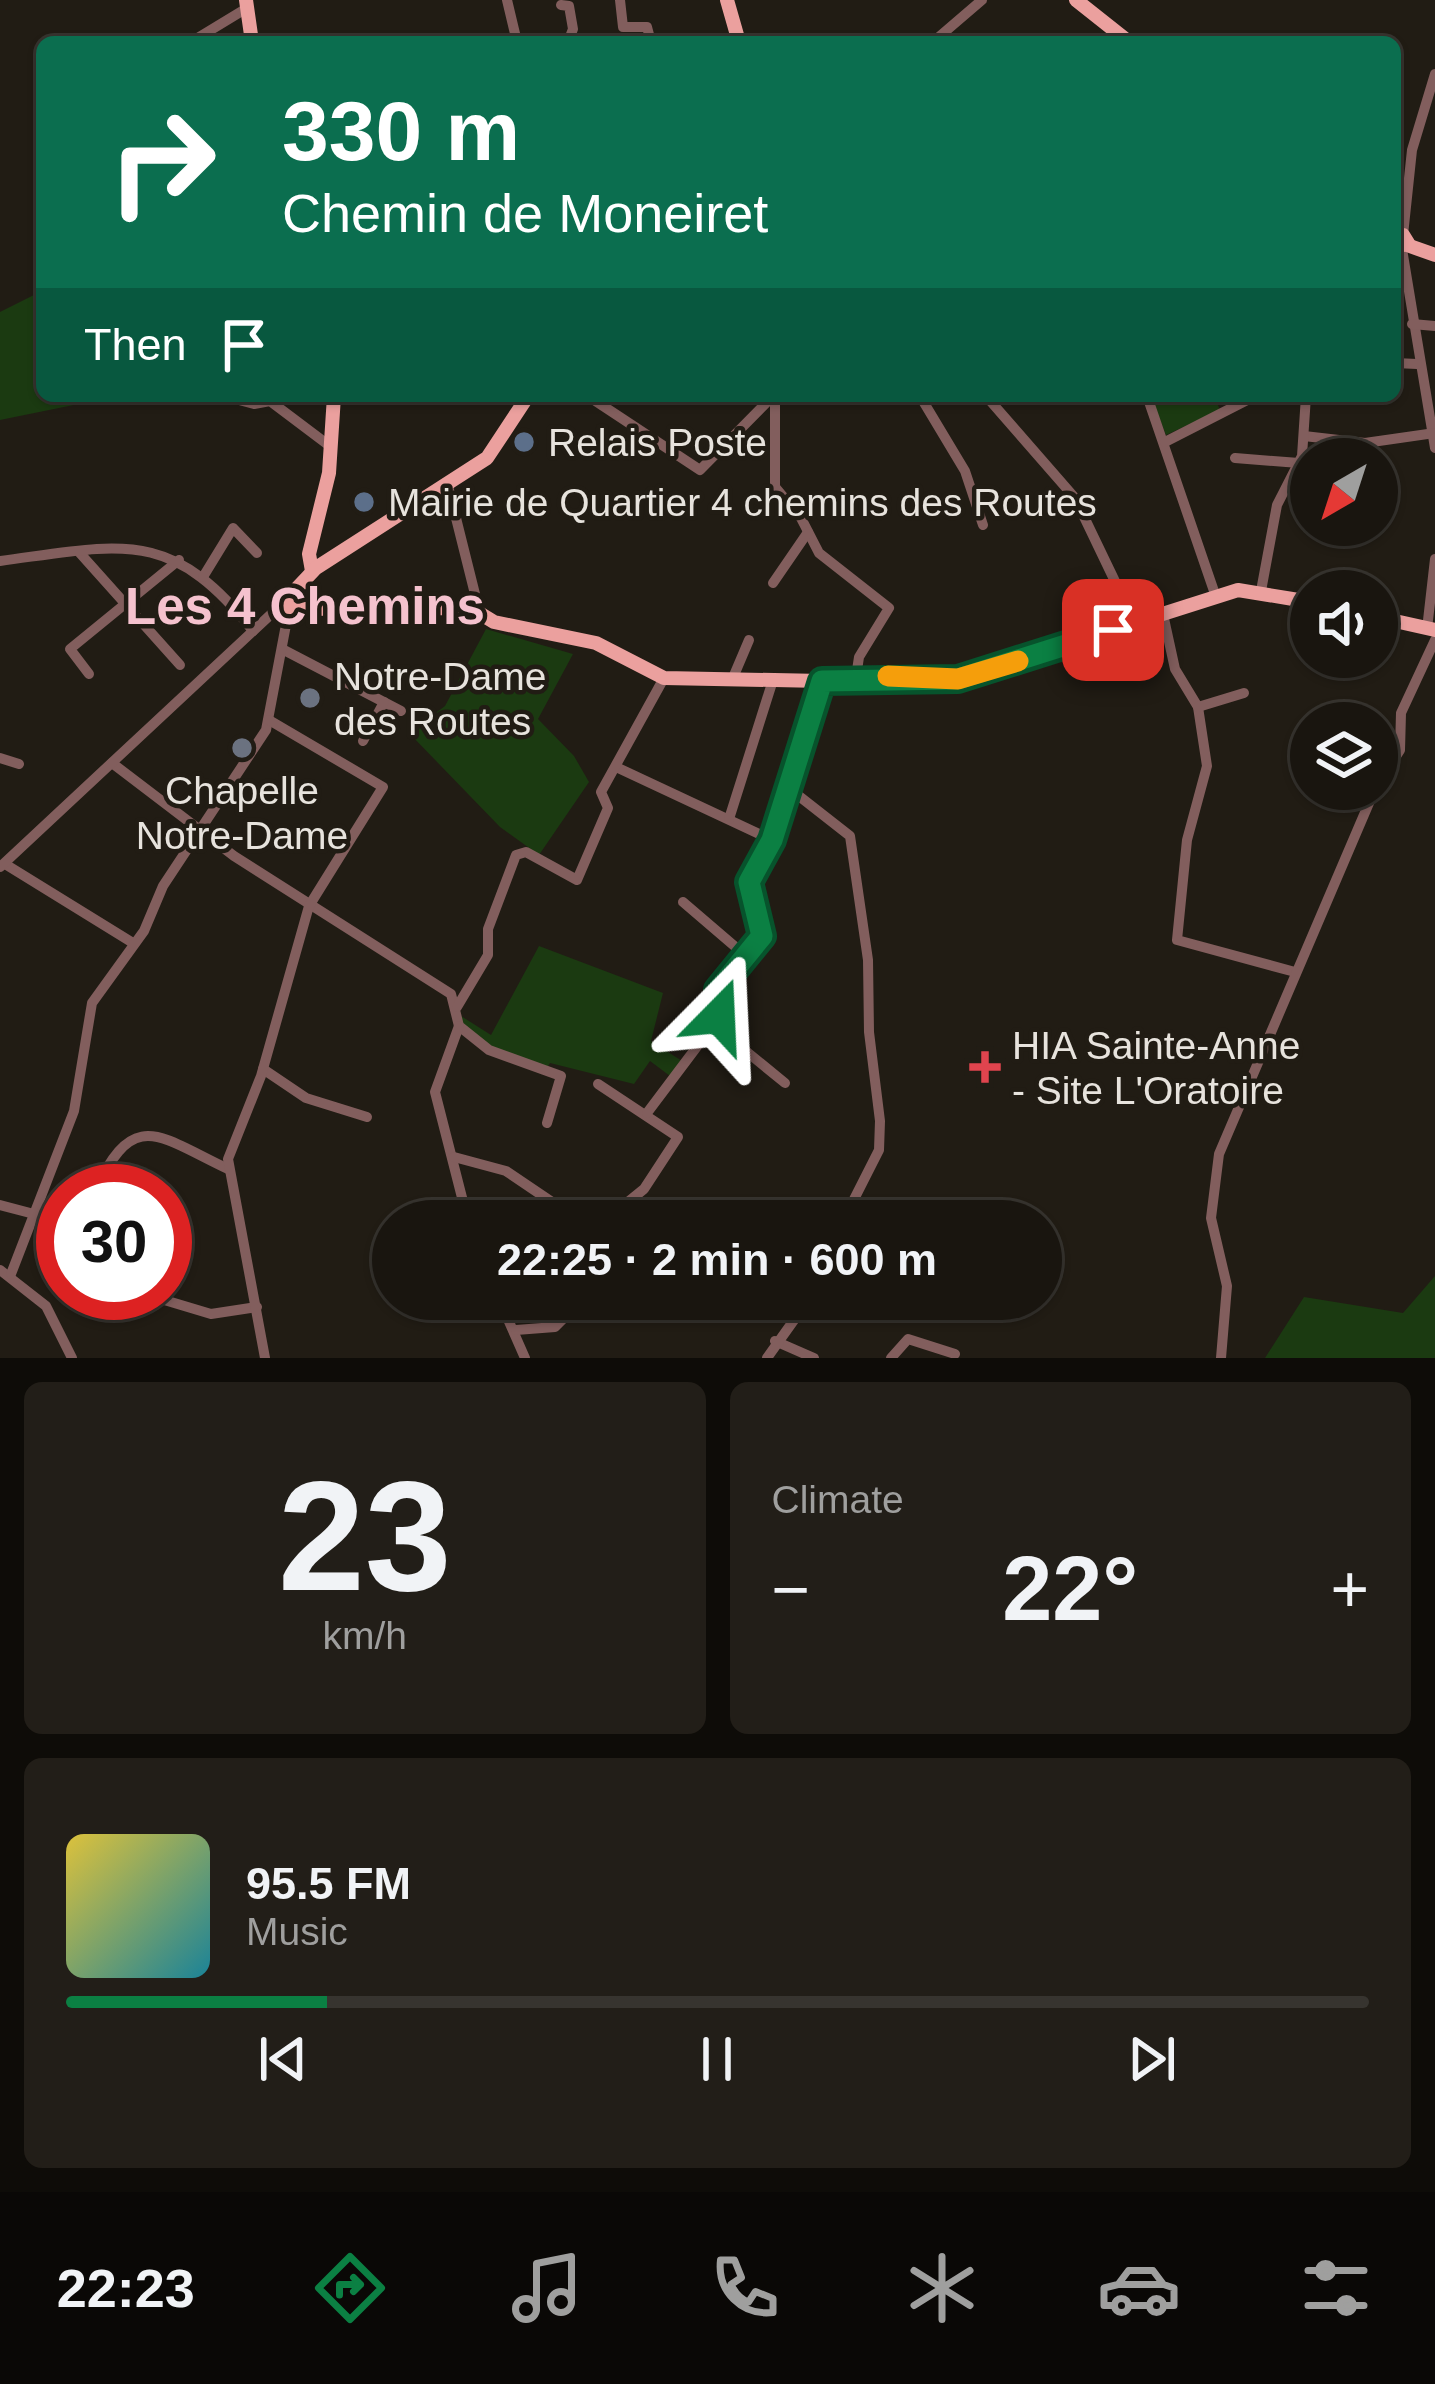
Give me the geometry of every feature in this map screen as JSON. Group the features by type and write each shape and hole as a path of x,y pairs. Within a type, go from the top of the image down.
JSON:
{"main road":[{"path":"728,0 738,36"},
{"path":"1076,0 1118,36"},
{"path":"1401,243 1435,255"},
{"path":"312,572 310,546 331,447 334,402"},
{"path":"288,605 312,572 487,458 524,402"},
{"path":"288,605 479,610 494,622 596,643 664,678 822,681 856,676 958,679 1216,597 1261,591 1290,597"},
{"path":"1398,623 1432,633"}],"street":[{"path":"506,0 516,36"},
{"path":"620,0 623,27 646,27 649,36"},
{"path":"940,36 982,0"},
{"path":"560,5 569,6 570,36"},
{"path":"201,36 247,10"},
{"path":"1401,235 1412,150 1435,74"},
{"path":"1401,250 1435,448"},
{"path":"1412,324 1435,326"},
{"path":"1401,363 1418,364"},
{"path":"1420,377 1435,379"},
{"path":"277,402 331,447"},
{"path":"597,402 700,470 768,402"},
{"path":"774,402 772,474 819,553 889,608 860,657 856,676"},
{"path":"924,402 965,471 983,525"},
{"path":"991,402 1076,498 1135,623"},
{"path":"1149,402 1216,597"},
{"path":"1165,442 1240,402"},
{"path":"1306,402 1304,436 1365,442 1433,433"},
{"path":"1235,458 1290,462"},
{"path":"1261,591 1277,505 1290,480"},
{"path":"448,486 479,610"},
{"path":"203,578 233,528 257,553"},
{"path":"772,583 808,532"},
{"path":"0,561 144,548 179,560 203,578 253,631"},
{"path":"78,551 79,559 180,665"},
{"path":"1398,753 1401,713 1432,633 1435,559"},
{"path":"89,674 70,649 179,560"},
{"path":"133,943 2,866 253,631 288,605"},
{"path":"73,1358 46,1306 6,1272 74,1111 92,1003 269,720 288,605"},
{"path":"1163,614 1171,656 1198,707 1208,766 1187,840 1177,940 1295,972"},
{"path":"732,680 749,640"},
{"path":"282,649 401,711"},
{"path":"457,1007 488,956 488,929 516,855 526,853 578,880 608,808 601,792 664,678"},
{"path":"729,819 773,680"},
{"path":"646,1113 714,1025 718,990 762,936 749,882 772,840 822,681"},
{"path":"1198,707 1244,693"},
{"path":"363,742 384,702"},
{"path":"265,1358 228,1168 263,1069 309,906 383,787 269,720"},
{"path":"0,758 19,764"},
{"path":"112,763 309,906 451,994 459,1026 436,1084 463,1200"},
{"path":"616,766 772,840"},
{"path":"790,789 850,836 868,960 879,1150 854,1200"},
{"path":"1221,1358 1228,1286 1211,1218 1219,1154 1366,810"},
{"path":"683,902 746,956"},
{"path":"714,1025 785,1083"},
{"path":"459,1026 489,1050 561,1076 547,1123"},
{"path":"263,1069 306,1098 367,1118"},
{"path":"598,1084 674,1132 678,1143 630,1200"},
{"path":"108,1164 116,1149 136,1138 173,1143 228,1168"},
{"path":"454,1157 506,1171 550,1200"},
{"path":"0,1204 34,1214"},
{"path":"192,1308 211,1314 257,1306"},
{"path":"511,1320 525,1358"},
{"path":"516,1330 555,1327 568,1320"},
{"path":"767,1358 792,1320"},
{"path":"891,1358 908,1339 956,1354"},
{"path":"775,1341 814,1358"}],"green space":[{"path":"36,294 36,402 88,402 0,420 0,312"},
{"path":"1153,402 1217,402 1220,410 1166,435"},
{"path":"486,629 573,654 538,719 574,756 589,782 539,855 500,827 409,733 445,706"},
{"path":"539,946 663,993 651,1041 682,1061 670,1076 650,1061 634,1084 550,1063 547,1068 489,1047 459,1020 461,1016 491,1035"},
{"path":"1435,1276 1435,1358 1265,1358 1304,1297 1403,1313"}],"slow traffic":[{"path":"888,676 958,679 1018,661"}],"place":[{"name":"Relais Poste","path":"524,442"},
{"name":"Mairie de Quartier 4 chemins des Routes","path":"364,502"},
{"name":"Notre-Dame des Routes","path":"310,698"},
{"name":"Chapelle Notre-Dame","path":"242,748"},
{"name":"HIA Sainte-Anne - Site L'Oratoire","path":"985,1067"}],"district":[{"name":"Les 4 Chemins","path":"305,606"}],"route":[{"path":"719,1016 718,990 762,936 749,882 772,840 822,681 856,676 958,679 1113,630"}]}
